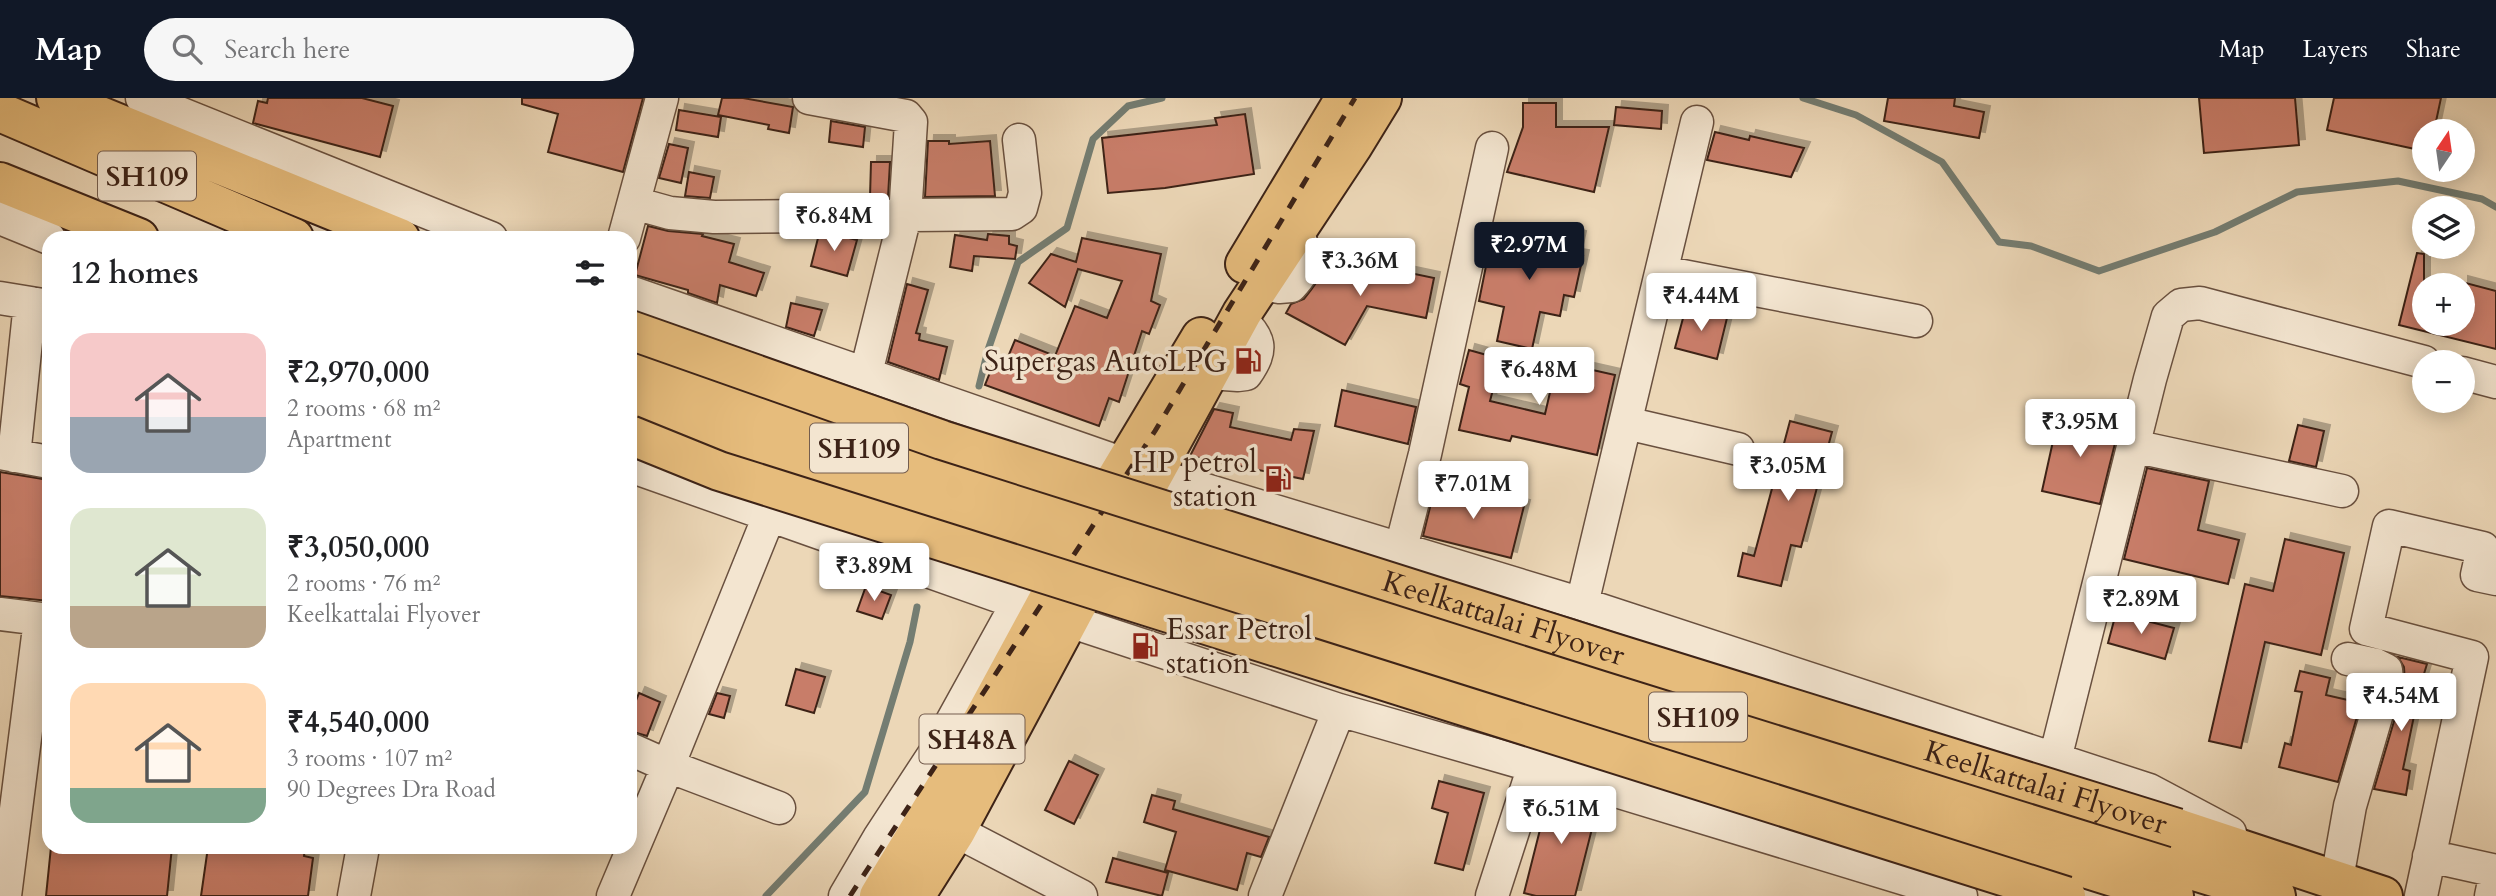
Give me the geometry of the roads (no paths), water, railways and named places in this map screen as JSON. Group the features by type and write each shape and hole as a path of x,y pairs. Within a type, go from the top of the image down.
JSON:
{"main road":[{"path":"55,98 383,231"},
{"name":"SH48A","path":"879,896 955,771 1043,611 1096,541 1341,125 1381,98"},
{"name":"SH109","path":"0,112 279,231"},
{"name":"SH48A","path":"1139,468 1209,373 1239,318 1295,233 1341,125"},
{"name":"SH109","path":"0,141 216,231"},
{"path":"0,182 122,231"},
{"name":"Keelkattalai Flyover","path":"637,332 942,440 2176,828 2283,880 2337,879 2383,896"},
{"name":"SH109","path":"637,373 994,493 1096,541 2174,896"},
{"name":"SH109","path":"637,403 1096,541 2283,880"},
{"path":"637,438 719,471 2066,896"},
{"name":"SH48A","path":"915,896 956,831 1043,611"}],"street":[{"path":"142,98 474,231"},
{"path":"626,231 662,98"},
{"path":"809,98 906,116 911,122 905,216 866,373"},
{"path":"1582,604 1697,122"},
{"path":"634,202 670,213 714,217 1012,214 1021,208 1025,193 1019,140"},
{"path":"1401,548 1425,454 1492,148"},
{"path":"0,218 42,235"},
{"path":"1662,272 1916,321"},
{"path":"637,294 1139,468 1582,604 2149,790 2283,880"},
{"path":"26,302 7,454 42,461"},
{"path":"2055,759 2168,316 2181,305 2200,303 2412,359"},
{"path":"2475,376 2496,382"},
{"path":"1626,423 1738,449"},
{"path":"2133,446 2342,491"},
{"path":"637,469 1043,611 1339,710 1534,766 1961,896"},
{"path":"637,839 769,516"},
{"path":"2421,896 2472,657 2366,629 2389,526 2483,548 2477,575 2496,579"},
{"path":"845,896 934,754 1043,611"},
{"path":"0,614 42,620"},
{"path":"4,877 42,633"},
{"path":"2337,879 2350,806 2387,680 2386,670 2348,659"},
{"path":"1265,896 1339,710"},
{"path":"637,752 779,807"},
{"path":"1492,896 1534,766"},
{"path":"956,831 1081,896"},
{"path":"354,896 362,854"},
{"path":"613,896 631,854"},
{"path":"2429,856 2496,871 2491,896"}],"waterway":[{"path":"979,386 988,350 1018,262 1067,228 1093,139 1128,106 1162,98"},
{"path":"1803,98 1856,115 1942,162 1999,242 2031,246 2099,271 2215,232 2297,192 2398,181 2482,199 2496,207"},
{"path":"766,896 865,792 910,642 917,607"}],"railway":[{"path":"850,896 1155,431 1355,98"}],"place":[{"name":"Supergas AutoLPG","path":"1248,361"},
{"name":"HP petrol station","path":"1278,479"},
{"name":"Essar Petrol station","path":"1145,646"}]}
